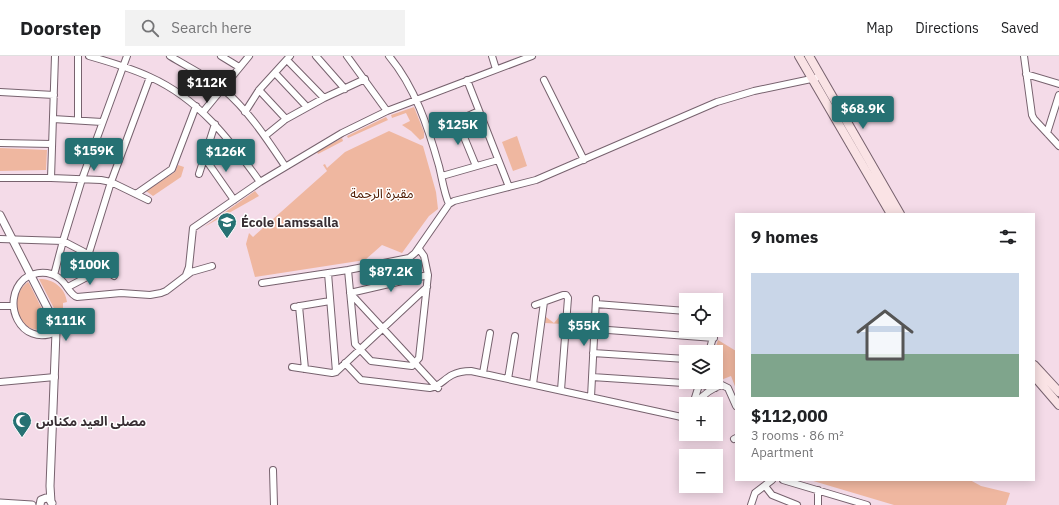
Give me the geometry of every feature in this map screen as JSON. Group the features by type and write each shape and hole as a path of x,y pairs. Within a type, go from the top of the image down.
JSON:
{"main road":[{"path":"800,56 817,78 891,210"},
{"path":"809,56 817,78"},
{"path":"1035,366 1055,391 1059,405"},
{"path":"1035,377 1055,391"}],"street":[{"path":"50,178 55,56"},
{"path":"78,56 78,120"},
{"path":"89,56 104,58 172,88 196,106 215,124 240,153 260,182"},
{"path":"54,276 82,179 122,66 127,56"},
{"path":"170,56 222,89 245,112 265,136 285,166"},
{"path":"221,56 239,67"},
{"path":"203,112 249,56"},
{"path":"316,56 345,89"},
{"path":"347,56 387,111"},
{"path":"389,56 402,74 416,100 430,133 450,204"},
{"path":"492,56 496,69"},
{"path":"186,275 189,267 194,228 285,166 342,133 387,111 532,56"},
{"path":"1024,56 1032,115 1059,146"},
{"path":"245,112 259,90 289,58 324,98"},
{"path":"275,73 307,107"},
{"path":"1026,74 1059,84"},
{"path":"88,256 111,182 150,77"},
{"path":"262,283 348,270 409,258 418,249 450,204 460,198 536,180 717,102 754,91 817,78"},
{"path":"265,136 286,119 307,107 365,79"},
{"path":"467,80 509,187"},
{"path":"544,80 584,160"},
{"path":"259,90 286,119"},
{"path":"0,92 54,95"},
{"path":"1047,133 1059,95"},
{"path":"136,194 172,169 196,106"},
{"path":"430,133 479,111"},
{"path":"53,119 102,122"},
{"path":"458,120 476,166"},
{"path":"199,174 215,124"},
{"path":"0,143 52,144"},
{"path":"204,157 234,200"},
{"path":"442,176 498,160"},
{"path":"0,178 82,179 111,182 148,200"},
{"path":"0,215 53,319 56,332 50,486 52,504"},
{"path":"0,239 63,241 70,243 114,276"},
{"path":"348,270 355,344 371,361 412,366 419,358 428,275 424,256 418,249"},
{"path":"56,332 42,336 28,333 20,327 14,319 10,306 12,296 16,287 22,280 31,275 45,273 54,276 62,281 72,294 77,297 121,293 150,295 166,291 186,275 196,270 212,266"},
{"path":"68,287 104,268"},
{"path":"328,273 336,372"},
{"path":"350,293 428,275"},
{"path":"292,367 332,373 336,372 426,287"},
{"path":"350,293 437,387"},
{"path":"536,305 563,295 566,295 568,298 561,390"},
{"path":"304,369 296,307 330,301"},
{"path":"591,397 596,301 679,310"},
{"path":"533,384 544,302"},
{"path":"0,306 10,306"},
{"path":"595,329 714,338 712,345"},
{"path":"483,373 490,333"},
{"path":"508,379 515,336"},
{"path":"593,353 679,359"},
{"path":"345,363 361,380 430,388 437,387 452,375 459,372 471,371 679,416"},
{"path":"0,382 55,377"},
{"path":"592,377 679,382"},
{"path":"723,385 726,386 729,390 735,404"},
{"path":"703,397 713,389"},
{"path":"274,470 274,505"},
{"path":"750,505 755,493 771,481"},
{"path":"786,481 866,505"},
{"path":"41,501 50,486"},
{"path":"765,486 772,495 796,505"},
{"path":"818,490 818,505"},
{"path":"0,503 28,504 48,498 52,504"},
{"path":"842,498 842,505"}],"green space":[{"path":"414,107 424,132 424,138 420,140 402,125 410,121 406,113 392,118 391,115"},
{"path":"386,117 388,120 348,138 347,136"},
{"name":"مقبرة الرحمة","path":"389,131 423,146 436,192 438,209 429,216 402,253 382,245 365,260 255,277 246,244 249,233 253,237 327,171 323,165 325,164 327,168 345,152"},
{"path":"517,136 527,166 513,171 502,142"},
{"path":"342,138 343,141 318,154 317,152"},
{"path":"0,148 47,150 46,170 0,171"},
{"path":"178,165 184,167 181,177 153,196 146,191 175,172"},
{"path":"255,191 259,196 204,227"},
{"path":"39,279 53,282 64,292 67,302 63,303 63,318 61,322"},
{"path":"28,282 46,317 49,329 38,330 30,328 18,315 16,307 17,298 21,290"},
{"path":"546,317 554,323 559,317 563,318 562,324 545,323"},
{"path":"718,340 735,350 735,386 731,376 723,379 723,345 716,345"},
{"path":"813,481 972,481 981,486 1010,493 1006,505 894,505"}],"place":[{"name":"École Lamssalla","path":"227,239"},
{"name":"مصلى العيد مكناس","path":"22,438"}]}
